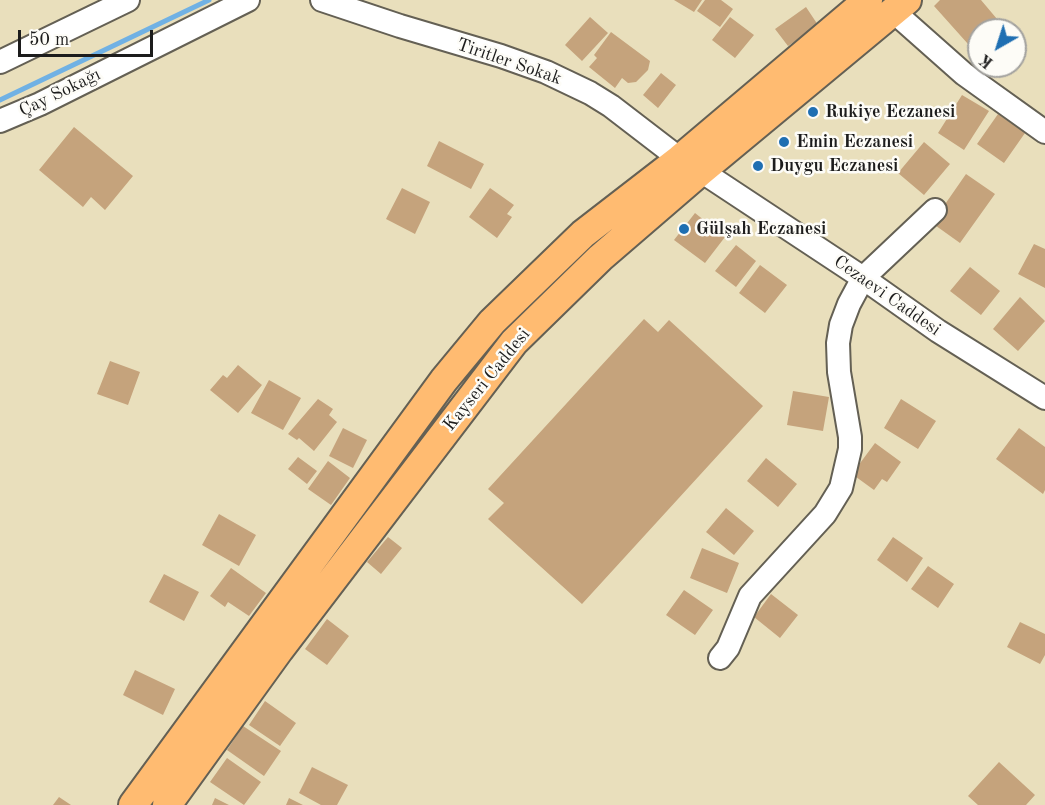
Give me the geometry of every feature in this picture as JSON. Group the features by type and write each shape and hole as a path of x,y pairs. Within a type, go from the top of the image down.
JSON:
{"main road":[{"name":"Kayseri Caddesi","path":"167,805 279,650 514,342 691,165 868,0"},
{"name":"Kayseri Caddesi","path":"133,805 444,380 492,322 584,234 691,165 901,6"}],"street":[{"path":"0,62 128,0"},
{"name":"Çay Sokağı","path":"0,122 248,0"},
{"name":"Tiritler Sokak","path":"322,0 546,72 611,106 691,165"},
{"path":"901,6 964,74 1045,132"},
{"name":"Cezaevi Caddesi","path":"691,165 863,278 938,331 1045,398"},
{"path":"720,658 729,648 750,596 825,514 841,488 850,449 839,372 838,343 845,314 863,278 935,210"}],"building":[{"path":"674,0 702,0 694,12"},
{"path":"705,0 721,0 733,9 720,27 697,11"},
{"path":"940,0 981,0 996,18 967,18 967,43 934,6"},
{"path":"806,7 818,25 788,46 775,29"},
{"path":"590,17 608,33 582,61 565,45"},
{"path":"730,17 754,35 735,58 712,40"},
{"path":"611,32 650,61 648,70 636,82 628,83 622,78 615,88 589,67 597,58 594,55"},
{"path":"661,73 676,85 658,108 643,95"},
{"path":"962,95 989,111 964,150 938,133"},
{"path":"998,114 1025,133 1004,163 977,144"},
{"path":"74,127 133,176 105,210 91,197 83,207 39,170"},
{"path":"439,141 484,164 471,189 427,166"},
{"path":"924,142 950,164 924,195 898,173"},
{"path":"966,174 995,194 960,243 932,223"},
{"path":"402,188 430,202 415,234 386,219"},
{"path":"490,188 514,205 507,214 512,217 497,238 469,217"},
{"path":"695,213 725,237 705,263 674,240"},
{"path":"1034,244 1045,249 1045,288 1018,274"},
{"path":"736,245 756,261 736,287 715,271"},
{"path":"760,265 787,285 765,313 739,293"},
{"path":"970,267 1000,291 981,315 950,291"},
{"path":"1020,297 1045,321 1018,351 993,329"},
{"path":"644,319 658,332 669,320 763,406 582,604 488,519 504,503 488,489"},
{"path":"110,361 140,372 128,405 97,394"},
{"path":"238,365 262,385 238,413 210,390 223,375 227,378"},
{"path":"269,380 301,398 283,430 251,413"},
{"path":"793,391 829,397 823,431 787,425"},
{"path":"318,399 333,409 329,415 337,422 314,451 299,438 297,440 288,434"},
{"path":"901,399 936,421 918,449 884,428"},
{"path":"343,428 367,440 353,468 329,456"},
{"path":"1019,428 1045,447 1045,490 1043,494 996,459"},
{"path":"875,443 901,462 887,482 882,479 874,490 852,474"},
{"path":"298,457 317,471 307,484 288,469"},
{"path":"766,458 797,484 778,507 747,481"},
{"path":"328,461 350,478 331,505 308,489"},
{"path":"726,508 754,531 734,555 706,532"},
{"path":"219,514 256,535 239,566 202,545"},
{"path":"388,537 402,548 381,574 367,562"},
{"path":"893,537 923,558 907,582 877,560"},
{"path":"702,548 739,563 727,593 690,578"},
{"path":"928,566 954,584 938,608 911,589"},
{"path":"231,568 266,593 249,616 228,602 225,607 210,596"},
{"path":"164,574 199,592 184,621 149,602"},
{"path":"684,590 713,610 695,635 666,615"},
{"path":"771,594 798,615 780,638 754,617"},
{"path":"327,619 349,636 327,665 305,649"},
{"path":"1020,622 1045,634 1045,655 1040,664 1007,647"},
{"path":"135,670 175,689 163,715 123,695"},
{"path":"265,701 296,723 280,746 249,725"},
{"path":"243,726 281,751 264,776 227,750"},
{"path":"227,758 261,782 244,805 210,782"},
{"path":"999,762 1035,795 1026,805 978,805 968,796"},
{"path":"312,767 348,785 337,805 321,805 299,793"},
{"path":"59,797 71,805 53,805"},
{"path":"215,798 229,805 212,805"},
{"path":"289,798 303,805 286,805"}],"waterway":[{"path":"0,100 209,0"}],"place":[{"name":"Rukiye Eczanesi","path":"813,112"},
{"name":"Emin Eczanesi","path":"784,142"},
{"name":"Duygu Eczanesi","path":"758,166"},
{"name":"Gülşah Eczanesi","path":"684,229"}]}
